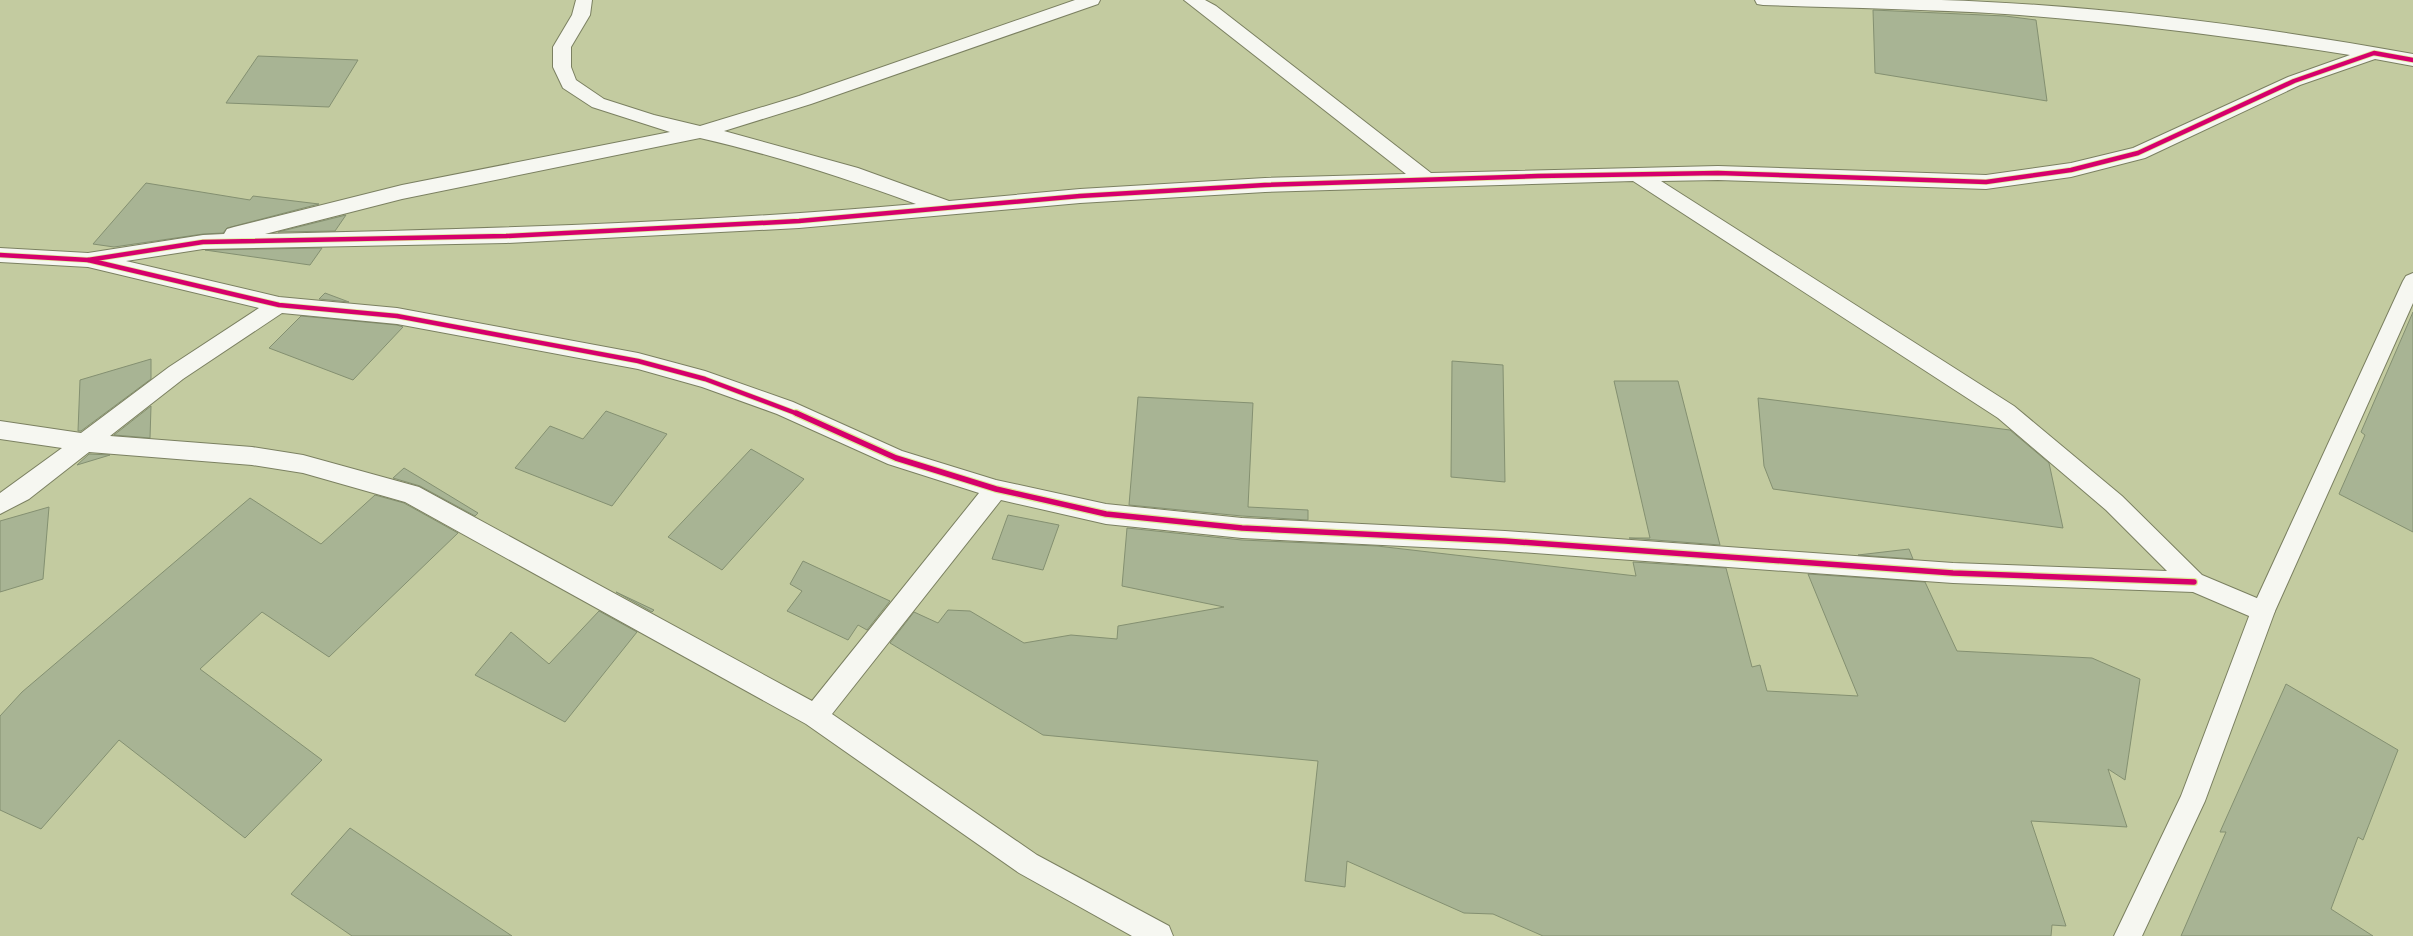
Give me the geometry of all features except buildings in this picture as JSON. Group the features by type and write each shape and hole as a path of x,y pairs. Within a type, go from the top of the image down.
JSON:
{"street":[{"path":"584,0 581,15 562,46 562,68 569,84 598,103 651,121 752,144 852,173 951,208"},
{"path":"88,260 203,242 402,192 700,132 812,98 1092,0"},
{"path":"1192,0 1210,10 1426,179"},
{"path":"1763,0 1952,6 2148,21 2278,37 2413,60"},
{"path":"203,242 506,236 799,221 1080,196 1265,185 1426,179 1718,173 1986,182 2071,170 2138,153 2294,81 2374,53"},
{"path":"1638,175 2006,412 2114,503 2194,582"},
{"path":"0,254 88,260 279,305 397,316 638,361 712,382 785,408 896,458 996,489 1106,514 1242,528 1505,541 1953,573 2194,582 2263,611"},
{"path":"2128,936 2192,801 2263,611 2413,281"},
{"path":"0,504 21,492 213,347 279,305"},
{"path":"0,430 85,443 252,456 303,464 411,494 814,716 1028,864 1159,936"},
{"path":"814,716 996,489"}],"cycle path":[{"path":"88,260 203,242 506,236 799,221 1080,196 1265,185 1538,176 1718,173 1986,182 2071,170 2138,153 2294,81 2374,53 2413,60"},
{"path":"0,255 88,260 279,305 397,316 638,361 705,379 785,408 896,458 996,489 1106,514 1242,528 1505,541 1953,573 2194,582"}]}
